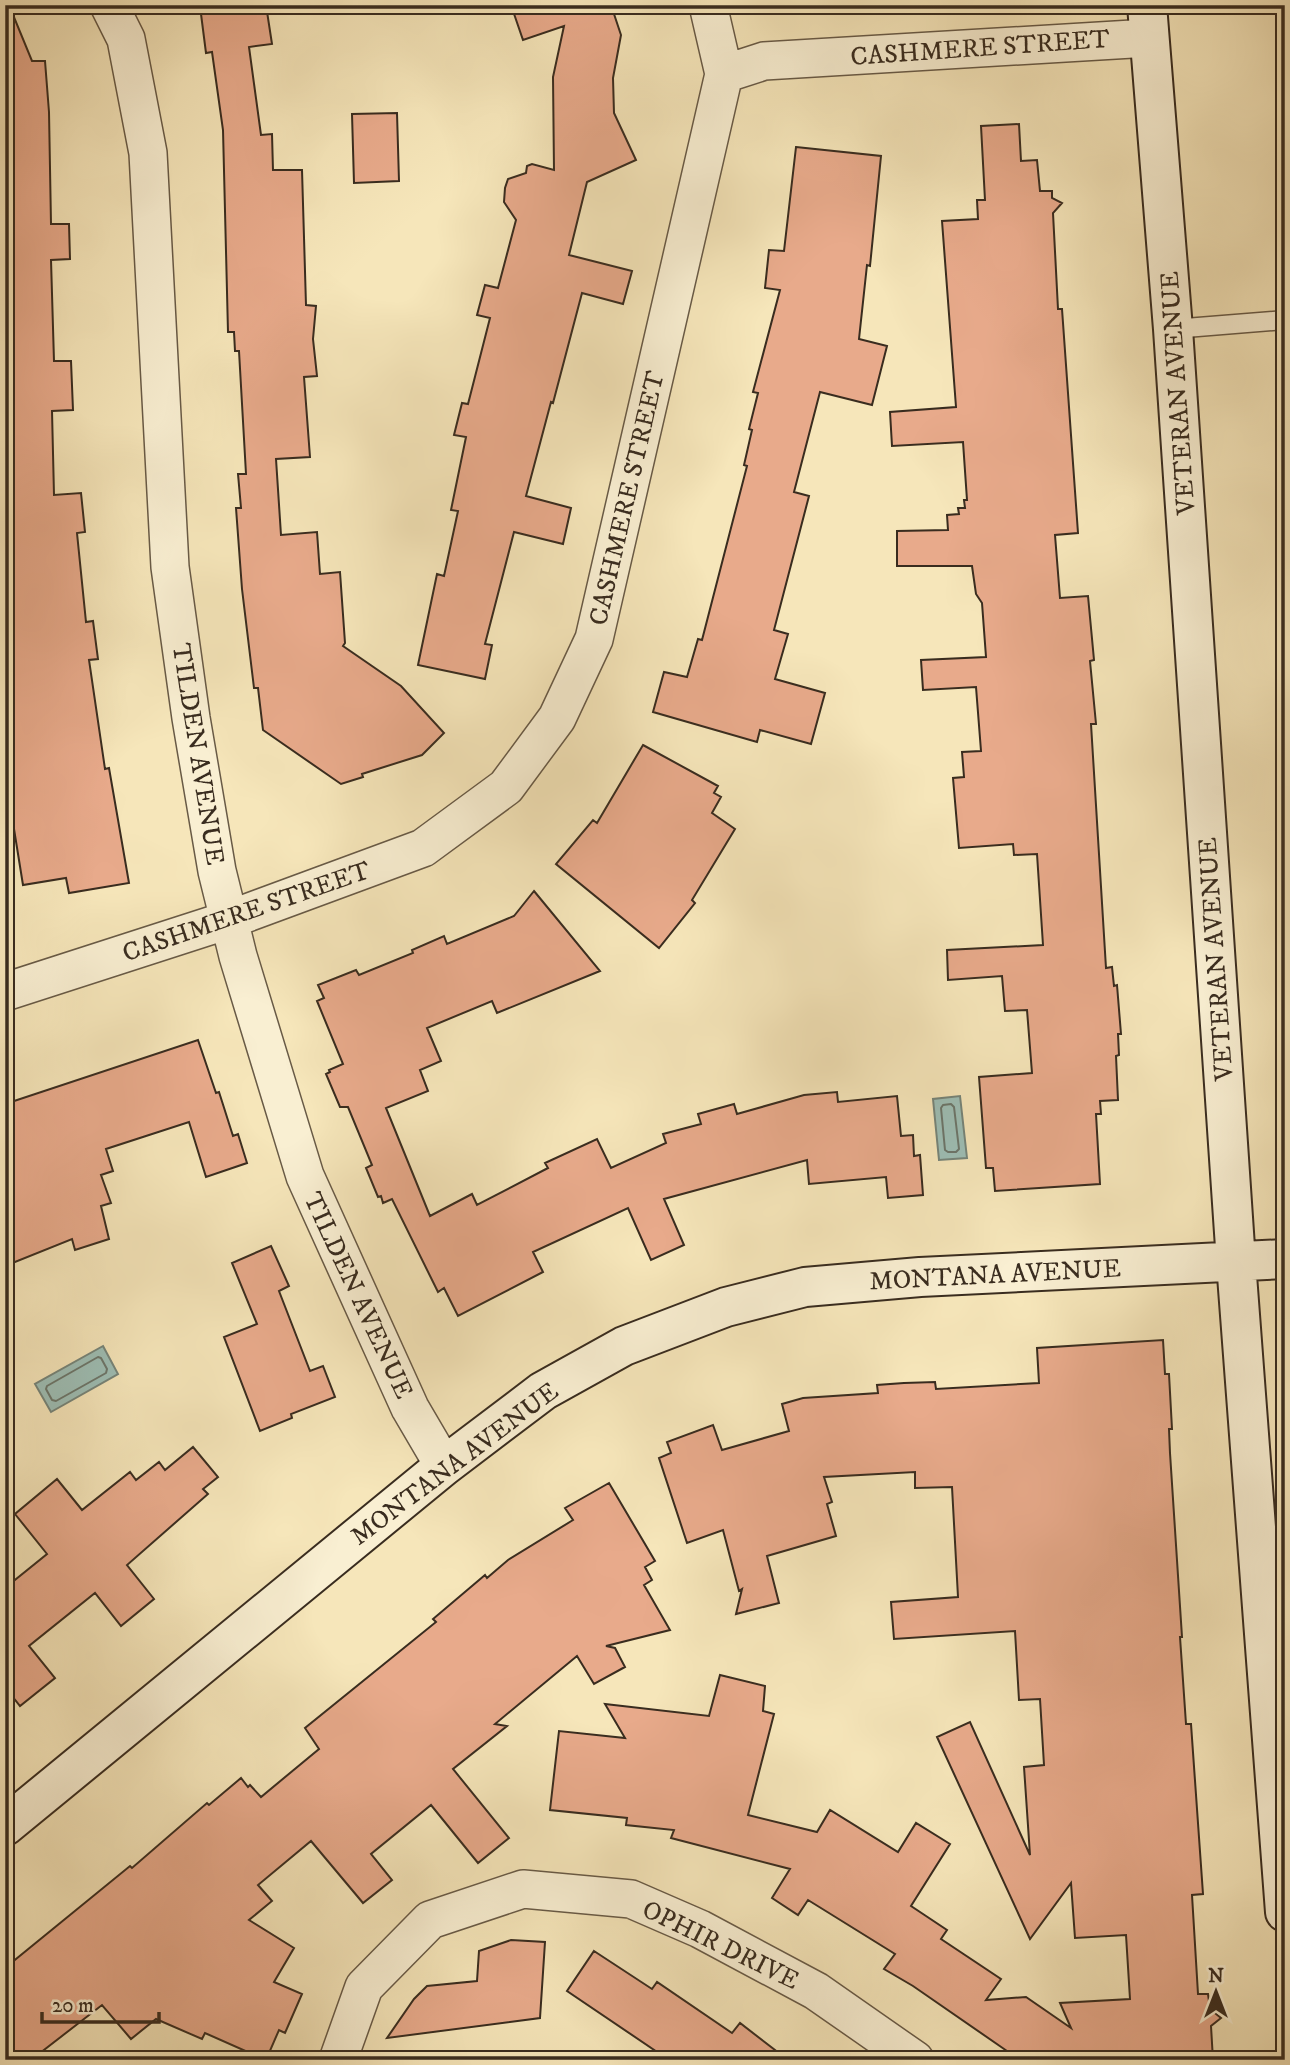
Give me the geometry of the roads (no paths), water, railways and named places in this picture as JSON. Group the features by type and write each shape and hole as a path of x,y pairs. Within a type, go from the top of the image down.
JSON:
{"street":[{"name":"TILDEN AVENUE","path":"109,5 125,39 148,153 170,567 193,731 228,920 305,1176 410,1408 444,1466"},
{"path":"708,5 724,74"},
{"name":"CASHMERE STREET","path":"5,992 228,920 423,848 506,787 557,719 594,639 724,74 764,61 1148,22"},
{"name":"VETERAN AVENUE","path":"1148,22 1173,329 1236,1262 1285,1912"},
{"name":"MONTANA AVENUE","path":"5,1826 444,1466 543,1391 624,1346 726,1307 805,1287 920,1276 1285,1259"},
{"name":"OPHIR DRIVE","path":"338,2060 364,1987 430,1920 523,1889 631,1899 700,1928 816,1991 915,2060"}],"lane":[{"path":"1173,329 1285,320"}],"water":[{"path":"960,1096 967,1158 939,1160 933,1099"},
{"path":"103,1346 118,1374 51,1412 35,1384"}]}
